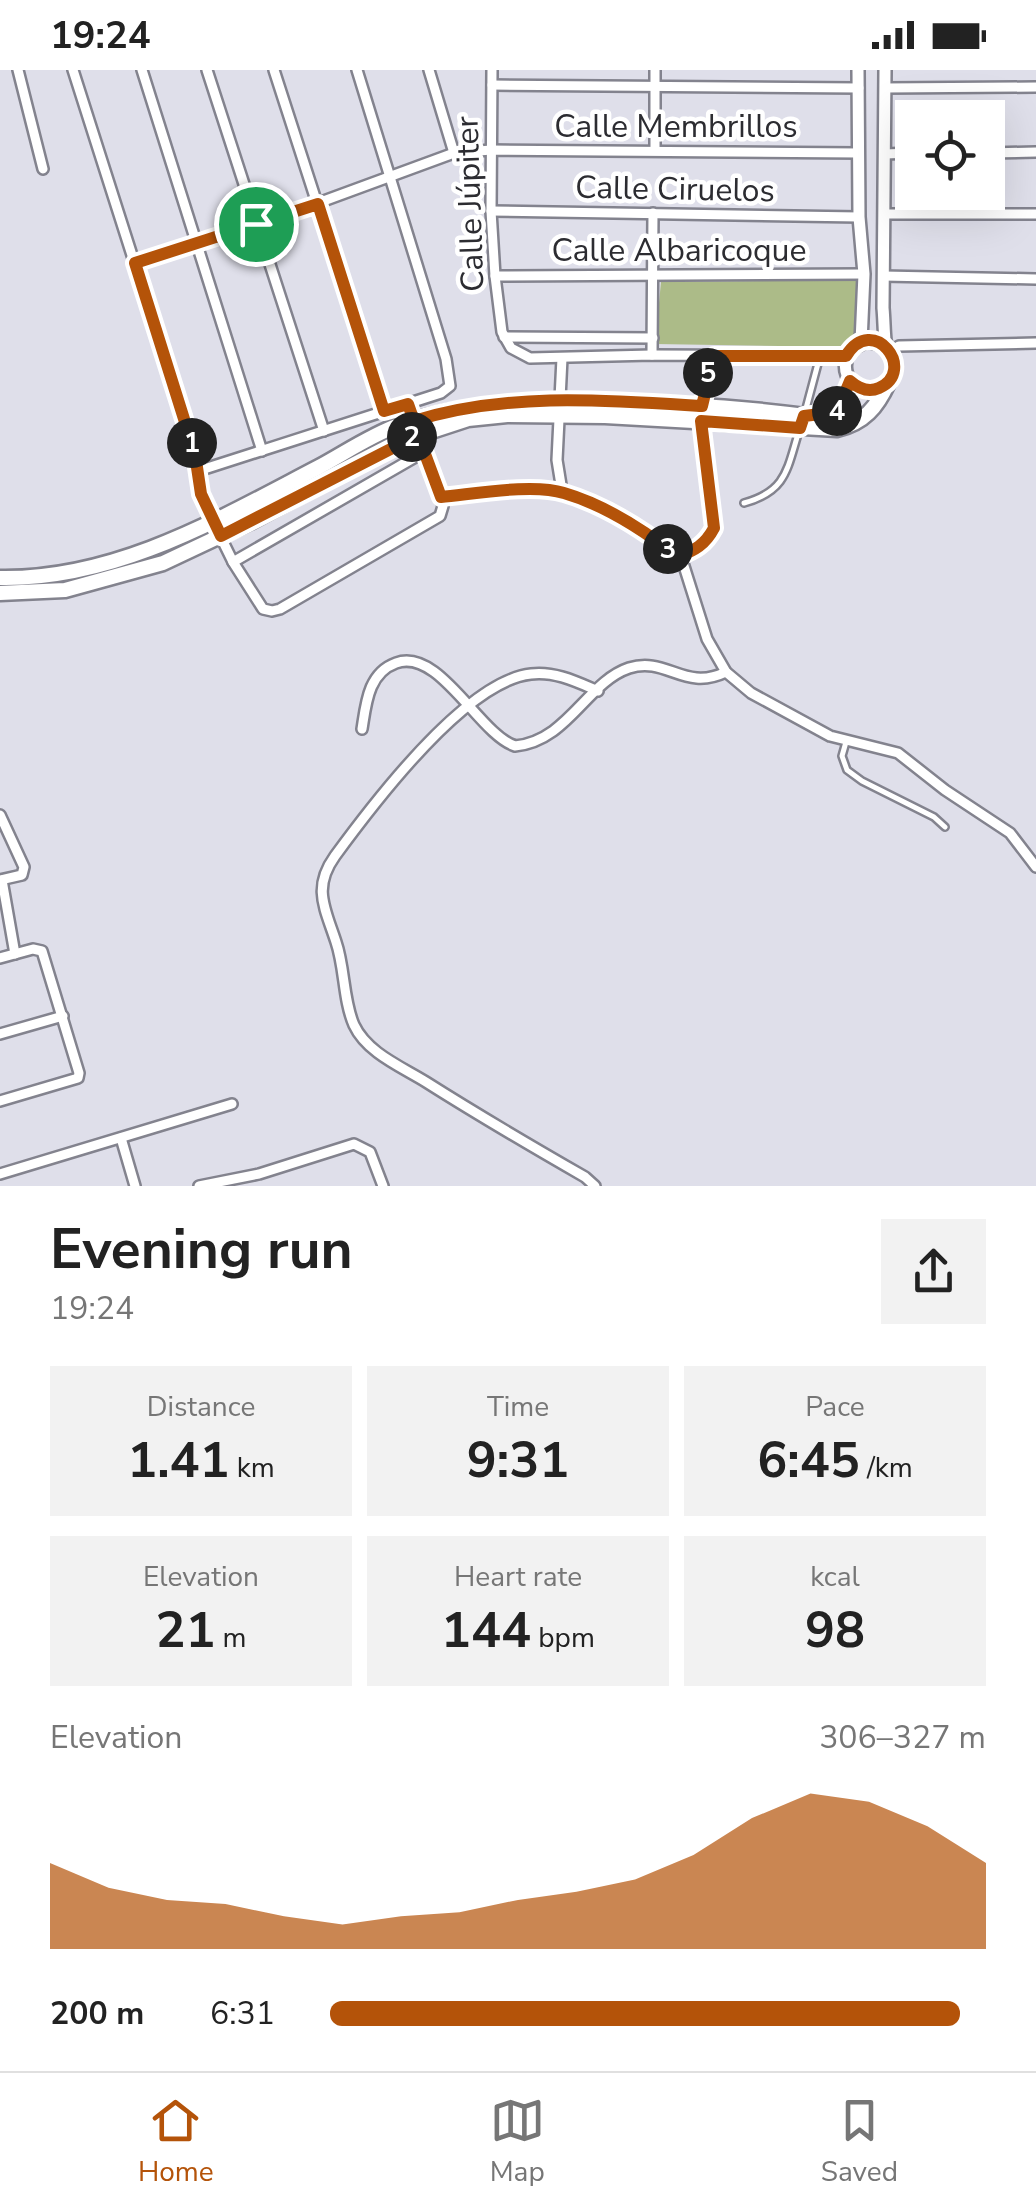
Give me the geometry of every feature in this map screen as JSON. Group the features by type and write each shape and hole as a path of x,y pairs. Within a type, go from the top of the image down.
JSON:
{"main road":[{"path":"802,422 837,412 850,381"},
{"path":"0,578 46,576 101,565 214,522 383,432 561,408 702,413 837,429 867,416 888,383"},
{"path":"0,593 65,590 164,563 221,536 416,428"}],"street":[{"path":"18,70 43,169"},
{"path":"73,70 195,454 201,494 233,562 259,605 267,610 280,609 436,520 443,512 408,404"},
{"path":"142,70 262,451"},
{"path":"207,70 324,430"},
{"path":"274,70 384,411"},
{"path":"198,471 441,393 450,386 356,70"},
{"path":"429,70 454,153"},
{"name":"Calle Júpiter","path":"492,70 490,211 494,276 504,336"},
{"path":"655,70 655,150"},
{"path":"858,70 858,217 864,274 861,342"},
{"path":"884,70 883,276 888,349 894,368 888,383 872,390 864,390 850,381 844,365 846,356 861,342 874,341 888,349 1036,343"},
{"path":"492,85 859,88"},
{"path":"885,88 1036,87"},
{"path":"1005,153 1036,152"},
{"name":"Calle Membrillos","path":"135,263 318,204 454,153 860,153"},
{"path":"886,154 895,154"},
{"name":"Calle Ciruelos","path":"490,211 858,217"},
{"path":"652,355 653,212"},
{"path":"885,214 1036,214"},
{"name":"Calle Albaricoque","path":"494,276 864,274"},
{"path":"883,276 1036,279"},
{"path":"504,336 653,338"},
{"path":"504,336 511,348 530,358 846,356"},
{"path":"562,358 558,460 562,492"},
{"path":"233,562 424,452"},
{"path":"441,497 498,490 562,492 641,530 678,557 689,577 708,639 726,672 800,722 846,742 898,753 1010,833 1036,867"},
{"path":"362,730 372,684 393,664 406,661 432,670 498,737 521,745 543,737 630,668 656,667 699,680 726,672"},
{"path":"589,1183 391,1061 363,1038 351,1014 346,979 322,898 324,870 356,826 409,762 495,687 530,674 562,677 598,691"},
{"path":"0,815 24,864 22,874 4,878 15,954"},
{"path":"0,958 33,949 42,951 79,1068 78,1078 0,1101"},
{"path":"0,1034 62,1016"},
{"path":"0,1174 232,1104"},
{"path":"121,1138 135,1186"},
{"path":"199,1186 259,1174 354,1144 367,1148 383,1186"}],"lane":[{"path":"678,557 698,549 714,528 702,413 714,356"},
{"path":"744,503 778,487 802,422 820,356"},
{"path":"846,742 842,756 852,774 945,827"}],"green space":[{"path":"856,280 858,335 847,347 655,344 661,282"}],"route":[{"path":"318,204 384,411 408,404 414,421 481,404 515,402 702,406 706,376 714,356 846,356 855,345 868,340 886,346 894,359 894,368 888,383 881,388 864,390 850,381 837,412 804,416 800,428 701,421 714,528 698,549 678,557 641,530 562,492 498,490 441,497 418,435 221,536 201,494 195,454 135,263 256,224 318,204"}]}
